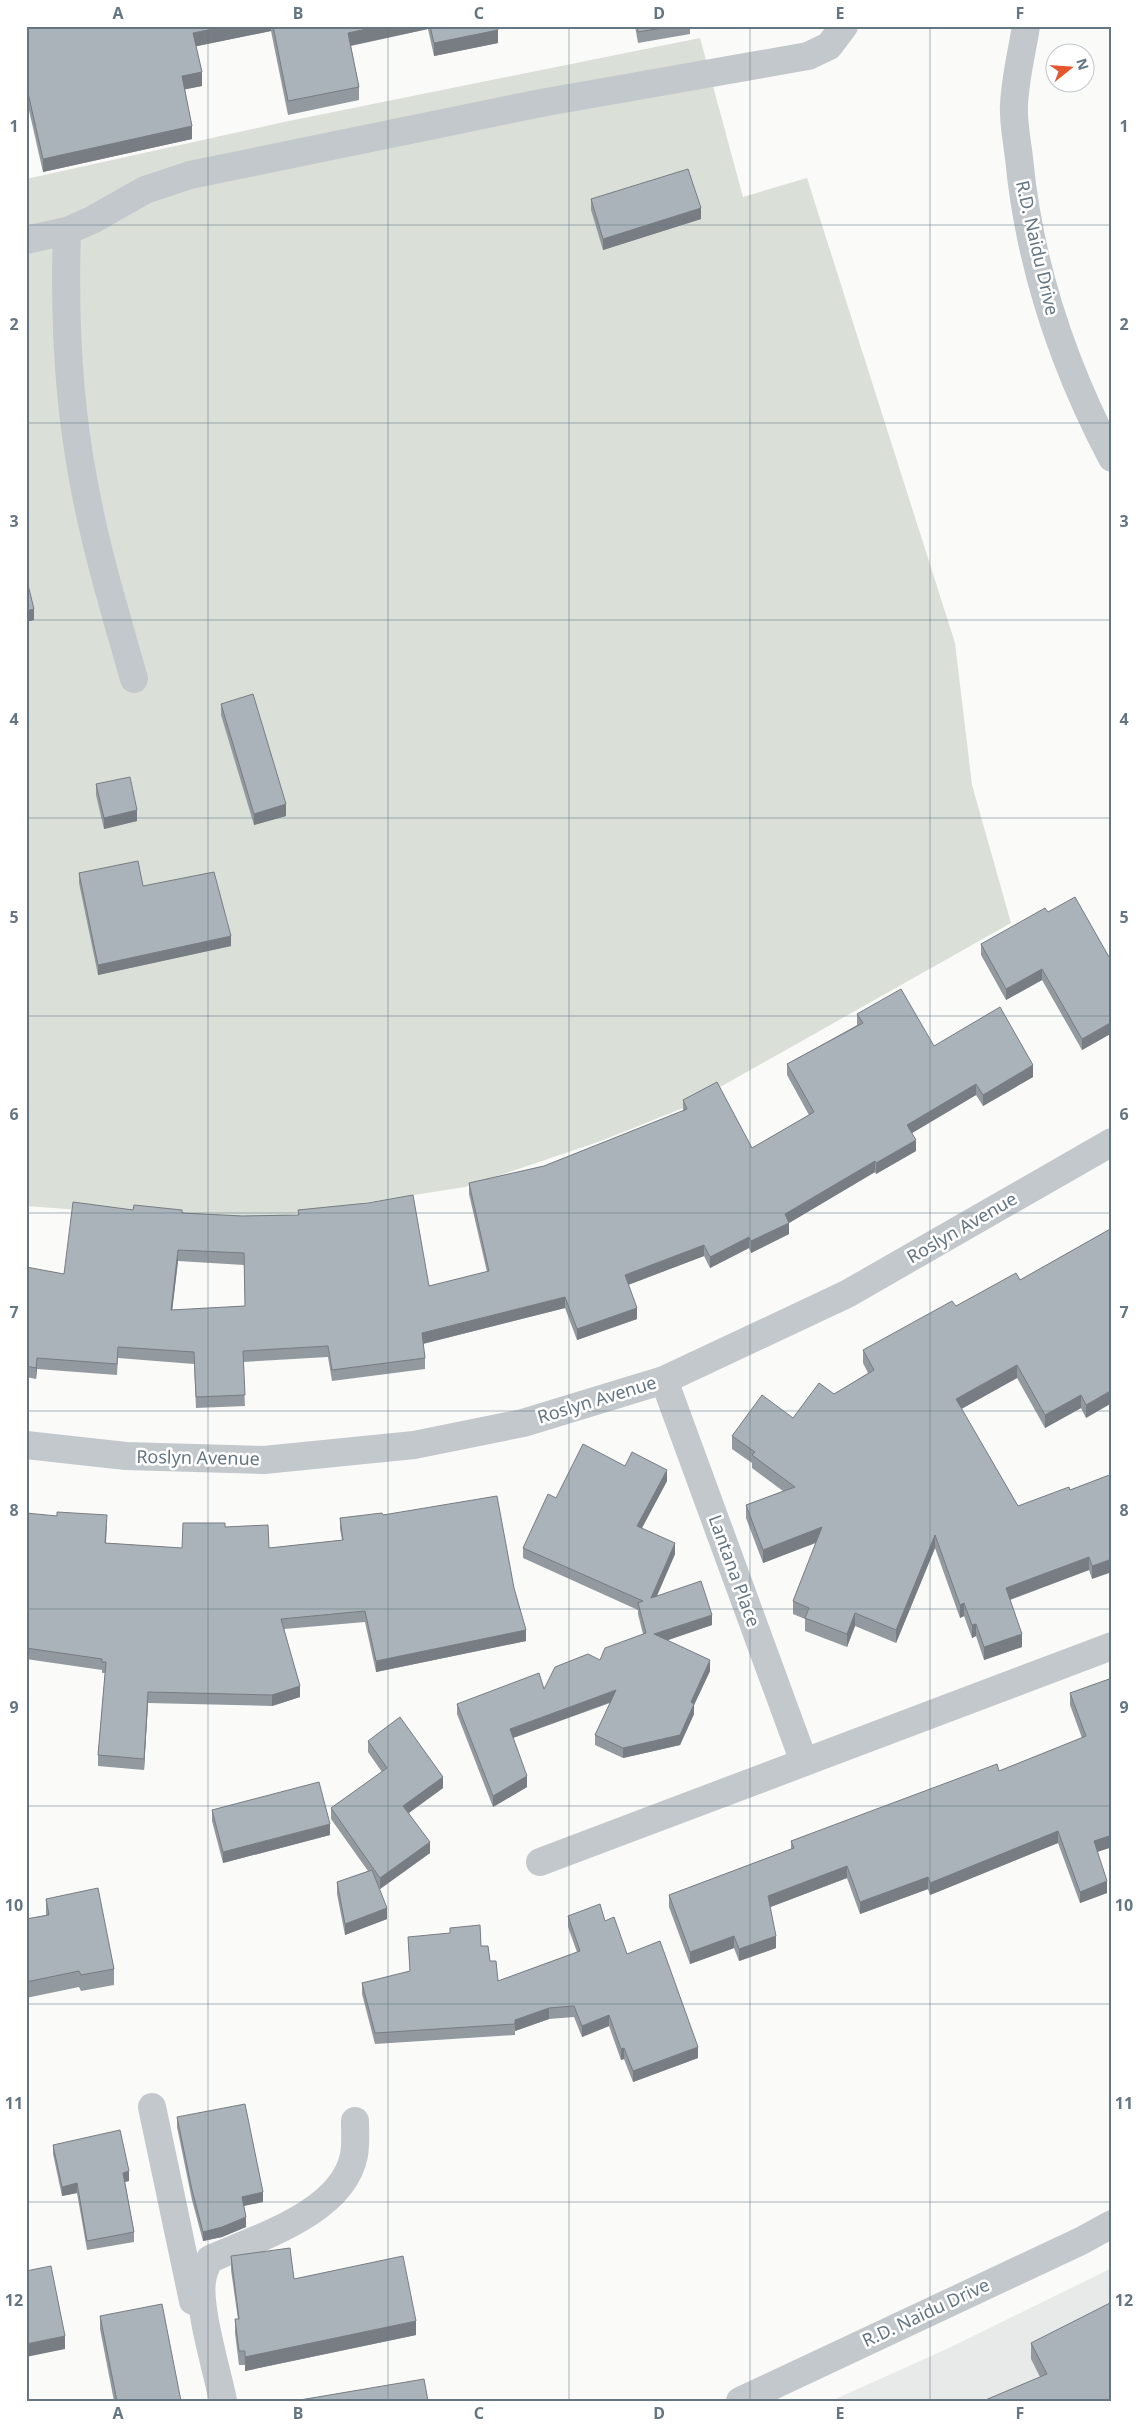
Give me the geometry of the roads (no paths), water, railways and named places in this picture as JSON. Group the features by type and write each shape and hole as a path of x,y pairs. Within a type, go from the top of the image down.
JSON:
{"street":[{"path":"26,240 67,231 92,220 145,190 190,175 541,103 808,56 829,46 844,26"},
{"name":"R.D. Naidu Drive","path":"1026,26 1014,106 1021,183 1036,260 1057,334 1085,406 1112,458"},
{"path":"67,231 65,295 71,384 84,484 134,679"},
{"name":"Roslyn Avenue","path":"26,1445 126,1456 264,1460 404,1446 523,1423 664,1380 847,1294 1112,1142"},
{"name":"Lantana Place","path":"664,1380 804,1762"},
{"path":"540,1862 1112,1646"},
{"path":"152,2107 191,2293 211,2401"},
{"path":"223,2401 202,2302 201,2282 204,2268 210,2259 288,2224 320,2206 338,2190 354,2156 355,2121"},
{"name":"R.D. Naidu Drive","path":"740,2401 1081,2241 1112,2224"}]}
